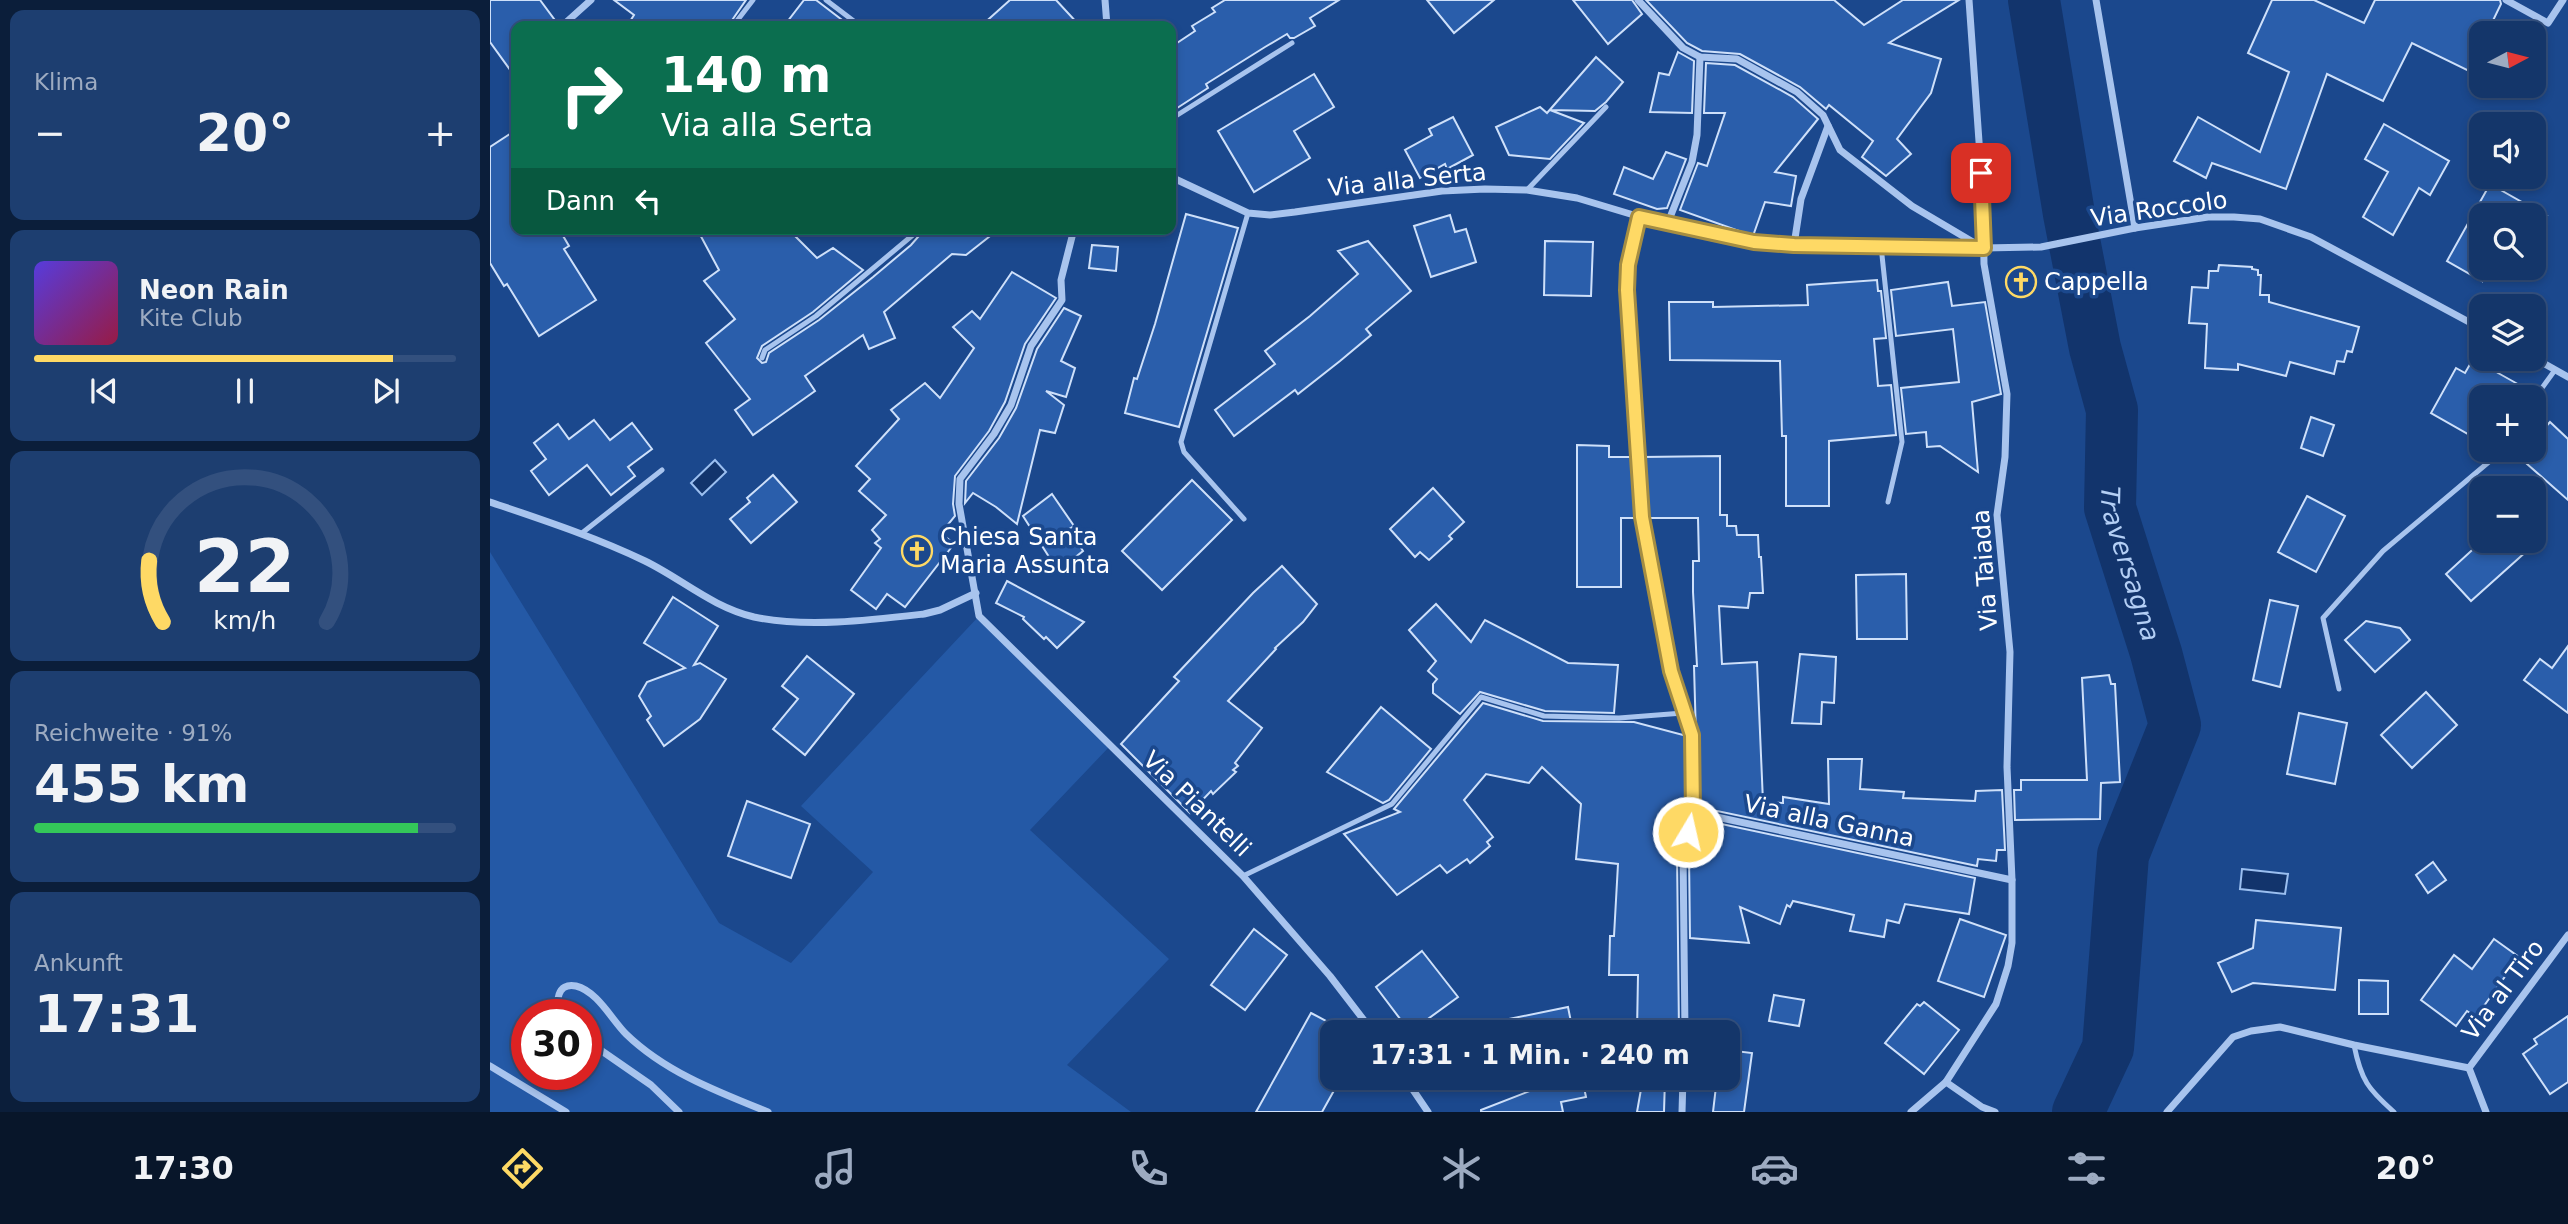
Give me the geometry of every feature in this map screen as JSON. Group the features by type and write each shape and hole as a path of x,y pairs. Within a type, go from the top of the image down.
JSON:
{"street":[{"path":"567,21 590,0"},
{"path":"1105,0 1107,21"},
{"path":"1638,0 1683,48 1700,57 1737,59 1797,92 1823,115 1840,150 1912,206 1984,248"},
{"name":"Via Taiada","path":"1911,1112 1946,1082 1996,1004 2003,987 2012,943 2007,767 2010,652 1997,515 2005,457 2007,394 1984,264 1983,198 1969,0"},
{"path":"2096,0 2135,228"},
{"path":"2506,0 2548,23 2563,0"},
{"path":"1668,225 1692,162 1697,135 1700,57"},
{"path":"1794,245 1801,200 1828,126"},
{"name":"Via alla Serta","path":"1176,179 1248,213 1270,215 1442,191 1527,190 1577,198 1668,225 1730,239 1794,245 1984,248"},
{"path":"1639,217 1628,265 1627,290 1642,517 1671,671 1683,713"},
{"name":"Via Roccolo","path":"1984,248 2041,247 2208,217 2260,219 2286,227 2349,255 2469,322"},
{"path":"490,502 582,533 649,563 705,598 754,617 810,622 912,616 940,610 976,593 959,504 960,479 994,434 1011,405 1031,346 1062,300 1061,280 1072,235"},
{"path":"2546,365 2568,377"},
{"name":"Via Piantelli","path":"976,593 979,616 1243,876 1330,976 1364,1020"},
{"path":"1685,1020 1683,853 1693,812"},
{"name":"Via alla Ganna","path":"1693,812 2012,880"},
{"name":"Via al Tiro","path":"2469,1068 2568,935"},
{"path":"558,999 562,989 569,985 579,986 595,999"},
{"path":"602,1007 624,1032 652,1056 716,1091 768,1112"},
{"path":"2167,1112 2233,1037 2251,1031 2280,1027 2469,1068 2486,1112"},
{"path":"602,1051 651,1085 679,1112"},
{"path":"490,1066 566,1112"},
{"path":"1946,1082 1982,1107 1995,1112"},
{"path":"1413,1090 1428,1112"},
{"path":"1682,1112 1683,1090"}],"lane":[{"path":"737,21 752,0"},
{"path":"826,0 854,21"},
{"path":"1176,116 1292,43"},
{"path":"1527,190 1606,107"},
{"path":"1244,520 1184,452 1181,442 1248,213"},
{"path":"762,358 765,350 816,316 913,235"},
{"path":"1881,246 1902,442 1888,502"},
{"path":"2544,385 2555,370"},
{"path":"2339,689 2323,618 2383,551 2489,462"},
{"path":"582,533 662,470"},
{"path":"1243,876 1392,804 1481,697 1545,716 1619,718 1683,713 1692,735 1693,812"},
{"path":"2354,1045 2360,1073 2375,1095 2395,1112"}],"shaded area":[{"path":"715,460 726,472 702,495 691,483"},
{"path":"490,552 719,923 791,963 873,872 801,806 979,616 1110,746 1030,830 1169,959 1067,1065 1131,1112 490,1112"},
{"path":"2242,869 2288,874 2285,894 2240,889"}],"building":[{"path":"490,0 540,0 556,21 511,21 511,71 490,42"},
{"path":"614,0 746,0 731,21 630,21 634,15"},
{"path":"804,0 816,0 843,21 788,21"},
{"path":"1010,0 1056,0 1075,21 987,21"},
{"path":"1225,0 1339,0 1310,18 1315,26 1294,38 1287,34 1265,47 1206,84 1208,88 1176,109 1176,44 1195,31 1192,26 1215,12 1212,8"},
{"path":"1427,0 1494,0 1454,33"},
{"path":"1573,0 1632,0 1642,14 1608,44"},
{"path":"1646,0 1834,0 1864,25 1903,0 1959,0 1889,43 1941,59 1931,93 1897,139 1911,154 1886,176 1862,157 1873,141 1829,105 1826,109 1800,87 1740,54 1702,51 1687,43"},
{"path":"2272,0 2314,0 2364,23 2375,0 2500,0 2501,4 2493,21 2469,21 2469,71 2412,43 2383,101 2327,74 2286,189 2212,163 2206,178 2174,161 2198,117 2260,152 2289,72 2248,53"},
{"path":"1678,52 1694,61 1692,113 1650,112 1659,73 1669,75"},
{"path":"1596,57 1623,82 1606,102 1595,111 1550,110 1584,123 1550,159 1509,155 1496,127 1540,107 1547,113"},
{"path":"1706,63 1735,65 1793,97 1818,119 1775,172 1796,176 1791,206 1765,202 1753,236 1680,210 1698,163 1707,166 1725,113 1704,113"},
{"path":"1314,74 1334,107 1294,131 1310,158 1254,192 1218,131"},
{"path":"1453,117 1473,155 1447,169 1445,164 1420,178 1405,150 1432,135 1429,129"},
{"path":"2384,124 2449,161 2430,195 2419,188 2393,235 2363,217 2388,172 2365,159"},
{"path":"511,133 511,235 563,235 569,246 564,249 596,300 539,336 507,284 504,286 490,263 490,147"},
{"path":"1666,152 1686,159 1667,208 1657,209 1614,194 1624,167 1653,179"},
{"path":"2487,189 2499,189 2524,203 2479,203"},
{"path":"1186,214 1238,228 1179,427 1125,413 1134,378 1137,379 1155,324"},
{"path":"1450,215 1455,232 1466,229 1476,262 1431,277 1414,226"},
{"path":"2469,222 2469,274 2447,261"},
{"path":"700,235 794,235 817,258 833,248 863,270 813,312 762,346 757,358 762,363 766,362 769,353 819,320 920,235 991,235 966,255 952,254 884,312 895,338 869,349 863,335 805,376 815,391 753,435 735,410 750,399 706,343 735,319 704,281 719,270"},
{"path":"1368,241 1411,291 1366,329 1371,335 1340,361 1298,394 1295,390 1234,436 1215,410 1275,364 1265,351 1358,274 1338,251"},
{"path":"1545,241 1593,242 1591,296 1544,295"},
{"path":"1092,245 1118,247 1116,271 1089,268"},
{"path":"2219,265 2252,267 2258,270 2258,275 2261,275 2260,295 2269,295 2269,302 2359,327 2352,352 2347,351 2344,362 2337,361 2334,374 2290,362 2286,376 2238,364 2238,370 2205,368 2207,324 2189,323 2192,287 2208,288 2209,271 2218,271"},
{"path":"1012,272 1056,298 1025,344 1005,402 989,431 955,476 955,516 941,533 954,544 905,607 887,594 876,609 851,590 881,548 875,543 880,539 872,530 886,515 859,491 870,479 856,466 899,419 891,410 925,383 940,398 974,348 953,327 972,311 980,319"},
{"path":"1877,280 1878,291 1881,291 1886,338 1874,339 1878,386 1891,385 1896,435 1829,441 1829,506 1786,506 1786,436 1782,436 1780,361 1670,360 1669,302 1713,302 1713,307 1808,305 1807,285"},
{"path":"1948,282 1952,306 1985,302 2001,394 1972,402 1978,472 1940,446 1927,447 1926,432 1906,434 1901,388 1959,382 1953,329 1896,336 1891,290"},
{"path":"1064,308 1081,316 1061,361 1075,368 1066,397 1046,391 1064,405 1055,433 1040,430 1017,524 973,493 965,503 966,481 999,438 1016,408 1037,349"},
{"path":"2469,366 2469,371 2494,371 2519,385 2469,385 2469,435 2431,413 2456,368 2465,373"},
{"path":"2311,417 2334,425 2323,456 2301,448"},
{"path":"594,420 610,440 632,423 652,449 628,467 635,476 611,495 587,465 549,495 531,471 546,459 534,443 558,424 569,439"},
{"path":"2550,422 2568,439 2568,500 2546,481 2546,476 2541,476 2525,462 2546,462 2546,426"},
{"path":"1577,445 1609,446 1609,457 1631,457 1635,518 1621,518 1621,587 1577,587"},
{"path":"1720,456 1720,515 1727,515 1727,526 1736,526 1737,535 1758,535 1761,557 1763,593 1750,593 1748,608 1719,606 1722,664 1757,662 1763,802 1783,803 1783,797 1829,804 1828,759 1862,759 1860,789 1904,792 1903,798 1975,801 1976,791 2002,790 2005,850 1997,850 1996,861 1978,859 1977,866 1698,807 1693,561 1699,561 1698,518 1647,518 1643,457"},
{"path":"773,475 797,502 751,543 730,519 750,502 747,498"},
{"path":"1192,480 1232,520 1162,590 1122,551"},
{"path":"1433,488 1464,522 1449,536 1452,539 1429,560 1420,552 1415,557 1390,529"},
{"path":"1052,494 1074,526 1069,529 1083,551 1058,571 1023,516"},
{"path":"2307,496 2345,516 2316,572 2278,552"},
{"path":"2469,553 2525,553 2471,601 2446,574"},
{"path":"1282,566 1317,604 1228,701 1262,728 1235,763 1238,766 1233,770 1236,772 1213,794 1211,791 1190,813 1121,744 1179,681 1174,677"},
{"path":"1906,574 1907,639 1857,639 1856,575"},
{"path":"1007,581 1084,622 1057,648 1046,637 1044,639 1024,617 996,603"},
{"path":"673,597 718,626 694,665 700,663 726,679 700,719 664,746 647,720 651,716 639,696 647,682 685,668 644,643"},
{"path":"2270,600 2298,606 2280,687 2253,680"},
{"path":"1436,604 1471,642 1485,620 1568,663 1618,665 1614,713 1545,711 1480,692 1460,714 1433,693 1433,684 1437,679 1428,671 1436,661 1409,630"},
{"path":"2366,621 2400,628 2410,640 2375,672 2345,640"},
{"path":"2568,646 2568,713 2524,680 2540,659 2552,668"},
{"path":"1800,654 1836,657 1834,703 1822,702 1821,724 1792,723"},
{"path":"807,656 854,694 805,755 773,729 798,699 782,686"},
{"path":"2109,675 2111,684 2115,684 2120,782 2101,783 2100,819 2015,820 2014,790 2021,790 2021,780 2087,780 2082,678"},
{"path":"2426,692 2457,725 2412,768 2381,735"},
{"path":"1483,703 1543,721 1634,722 1687,736 1688,809 1677,853 1679,1020 1637,1020 1638,975 1609,975 1610,936 1614,936 1618,864 1576,859 1581,804 1542,767 1529,783 1486,774 1464,800 1493,837 1487,842 1490,846 1470,863 1467,859 1447,873 1440,865 1397,895 1344,834 1400,812 1394,809"},
{"path":"1381,707 1431,749 1389,800 1383,803 1327,772"},
{"path":"2299,713 2347,723 2335,784 2287,774"},
{"path":"747,801 810,824 791,878 728,856"},
{"path":"1698,819 1975,878 1969,914 1905,904 1899,923 1887,920 1884,937 1850,931 1854,915 1793,901 1790,907 1787,905 1780,924 1740,907 1749,943 1690,938 1689,854"},
{"path":"2433,862 2446,880 2428,893 2416,875"},
{"path":"1960,919 2006,935 1984,997 1938,981"},
{"path":"2256,920 2341,928 2335,990 2253,983 2232,992 2218,963 2253,948"},
{"path":"1254,929 1287,955 1245,1010 1211,985"},
{"path":"2494,939 2519,957 2476,1017 2467,1011 2456,1026 2421,1000 2454,955 2472,969"},
{"path":"1422,951 1458,997 1426,1020 1401,1020 1376,987"},
{"path":"2359,980 2388,981 2388,1014 2359,1014"},
{"path":"1774,995 1804,1000 1799,1026 1769,1021"},
{"path":"1924,1002 1959,1030 1924,1074 1885,1043 1917,1004 1920,1006"},
{"path":"1568,1007 1571,1020 1504,1020"},
{"path":"1311,1013 1324,1020 1320,1020 1320,1090 1334,1090 1322,1112 1256,1112"},
{"path":"2568,1016 2568,1082 2550,1094 2523,1054 2537,1044 2534,1039"},
{"path":"1740,1052 1752,1053 1744,1112 1713,1112 1716,1090 1740,1090"},
{"path":"1532,1090 1585,1090 1586,1097 1561,1102 1563,1112 1481,1110"},
{"path":"1641,1090 1665,1090 1664,1112 1637,1112"}],"waterway":[{"name":"Traversagna","path":"2034,0 2069,214 2095,348 2112,410 2110,508 2156,653 2175,725 2123,855 2108,1048 2078,1112"}],"place":[{"name":"Cappella","path":"2021,282"},
{"name":"Chiesa Santa Maria Assunta","path":"917,551"}],"route":[{"path":"1688,832 1693,812 1692,735 1671,671 1642,517 1627,314 1628,265 1639,217 1730,239 1754,242 1984,248 1981,173"}]}
